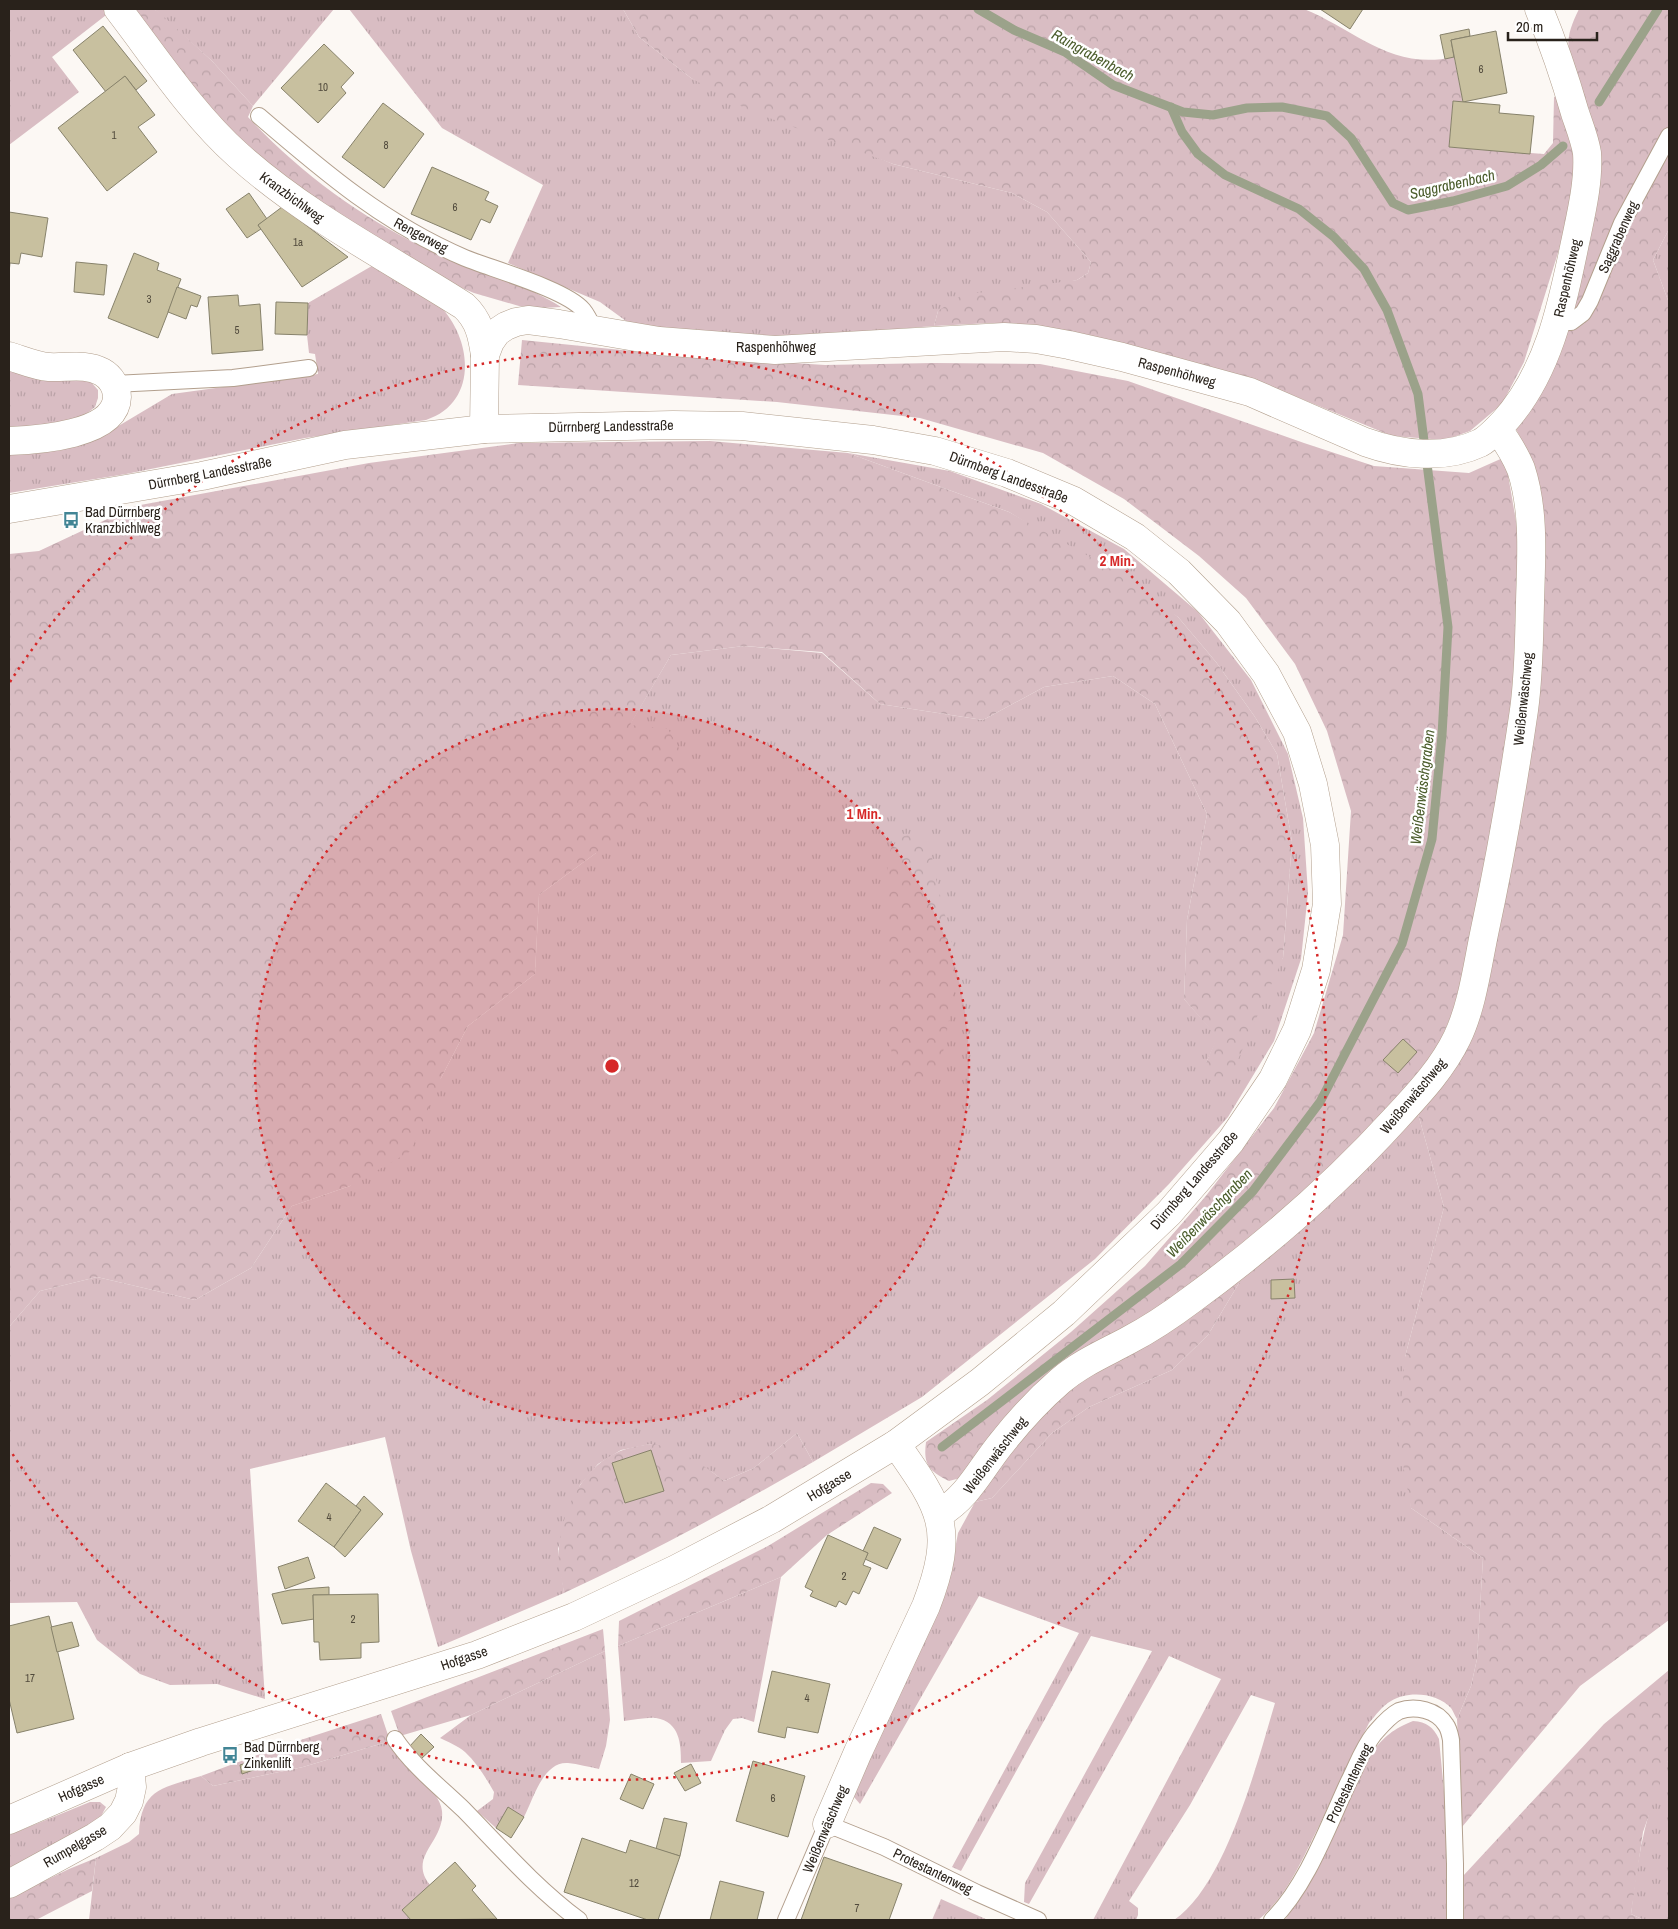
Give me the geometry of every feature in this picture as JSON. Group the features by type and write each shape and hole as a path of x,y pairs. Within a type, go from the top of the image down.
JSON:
{"street":[{"name":"Kranzbichlweg","path":"118,9 182,93 236,154 263,177 322,219 464,306 476,319 483,339 485,355"},
{"name":"Raspenhöhweg","path":"484,429 485,355 490,342 497,332 511,324 528,320 660,341 775,350 985,338 1036,339 1122,357 1250,392 1384,449 1407,453 1440,453 1462,449 1481,442 1498,429 1511,414 1527,390 1551,340 1557,322 1579,224 1587,166 1586,150 1545,11"},
{"path":"453,299 499,314 528,320"},
{"path":"9,356 47,367 88,367 102,372 114,384 117,391 117,404 112,414 100,424 84,430 52,437 9,441"},
{"name":"Dürrnberg Landesstraße","path":"9,509 202,476 346,445 484,429 673,425 742,426 873,440 935,450 1007,474 1074,500 1135,537 1179,572 1228,622 1266,674 1296,732 1314,784 1325,845 1326,904 1316,970 1297,1030 1273,1079 1231,1141 1169,1213 1064,1313 980,1382 896,1444"},
{"name":"Weißenwäschweg","path":"939,1514 950,1508 969,1490 999,1446 1061,1380 1083,1364 1143,1332 1190,1301 1298,1214 1349,1168 1430,1081 1458,1036 1466,1012 1496,881 1528,677 1532,543 1528,500 1521,471 1513,450 1498,429"},
{"name":"Weißenwäschweg","path":"827,1824 934,1584 940,1558 942,1535 939,1514 924,1483 896,1444"},
{"name":"Hofgasse","path":"9,1820 130,1767 201,1742 477,1655 574,1617 676,1569 772,1520 896,1444"},
{"name":"Rumpelgasse","path":"9,1884 110,1827 123,1813 129,1801 132,1787 130,1767"}],"lane":[{"name":"Rengerweg","path":"259,116 336,181 385,216 421,238 456,254 555,292 572,301 583,309 594,330"},
{"name":"Saggrabenweg","path":"1557,322 1571,322 1583,313 1590,301 1622,223 1669,136"},
{"path":"114,384 233,378 309,368"},
{"name":"Protestantenweg","path":"1272,1920 1294,1894 1373,1735 1386,1720 1399,1712 1412,1708 1426,1710 1438,1716 1447,1726 1451,1740 1456,1864 1455,1920"},
{"path":"395,1739 405,1754 466,1812 526,1874 557,1904 579,1920"},
{"name":"Weißenwäschweg","path":"786,1920 827,1824"},
{"name":"Protestantenweg","path":"827,1824 884,1847 977,1893 1038,1920"}],"green space":[{"path":"9,9 107,9 110,12 52,57 79,92 9,145"},
{"path":"127,9 154,9 161,14 212,61 253,106 248,117 267,137 308,173 353,206 425,248 528,289 561,307 519,306 474,293 422,271 245,151"},
{"path":"154,9 334,9 253,106 212,61"},
{"path":"349,9 623,9 639,37 691,78 893,164 1012,193 1047,212 1091,262 1088,273 1077,280 938,311 934,326 774,339 647,329 626,321 600,302 508,263 543,185 442,128"},
{"path":"623,9 1304,9 1393,54 1432,60 1454,57 1463,102 1453,101 1449,147 1544,154 1553,143 1554,97 1579,85 1570,55 1569,39 1570,30 1579,9 1669,9 1669,229 1653,260 1669,303 1669,1620 1580,1686 1462,1827 1457,1719 1471,1686 1477,1659 1483,1558 1411,1508 1398,1437 1405,1357 1444,1207 1417,1110 1458,1057 1539,692 1545,537 1527,451 1515,427 1553,356 1571,211 1524,362 1502,404 1470,431 1445,440 1392,436 1248,377 1084,334 991,323 934,326 938,311 962,295 1077,280 1088,273 1091,262 1047,212 1012,193 893,164 748,110 691,78 639,37"},
{"path":"1669,229 1669,303 1653,260"},
{"path":"377,263 438,304 451,320 459,336 464,353 465,369 462,385 455,400 443,412 426,420 305,438 126,474 9,493 9,453 62,450 105,434 172,394 318,374 315,354 309,353 307,335 308,303"},
{"path":"522,340 671,355 825,365 1040,364 1128,381 1374,466 1469,473 1505,457 1518,533 1519,636 1507,760 1460,996 1433,1057 1341,1161 1240,1253 1155,1314 964,1477 949,1481 932,1470 927,1462 926,1442 987,1400 1071,1332 1145,1266 1205,1197 1274,1108 1314,1033 1343,935 1351,811 1327,731 1295,664 1246,598 1199,556 1124,499 1043,453 920,418 777,402 518,385"},
{"path":"9,364 91,382 98,390 95,407 76,422 9,428"},
{"path":"710,441 848,453 1009,512 1128,578 1178,617 1216,662 1255,717 1277,754 1292,842 1283,958 1229,1080 1211,1077 1206,1063 1217,1037 1184,999 1187,920 1207,814 1155,704 1113,676 1044,687 983,720 880,704 822,652 744,646 671,655 630,725 668,729 693,773 596,853 539,895 535,974 468,1026 441,1078 411,1151 350,1186 292,1206 251,1268 195,1300 97,1277 40,1291 9,1327 9,554 39,551 135,506 369,463 519,443"},
{"path":"848,453 950,471 1041,504 1124,549 1198,612 1251,680 1288,754 1303,818 1308,893 1301,959 1274,1041 1228,1117 1169,1184 1095,1259 922,1397 813,1462 797,1433 754,1468 724,1481 712,1472 651,1444 621,1450 598,1464 580,1485 558,1549 564,1593 438,1647 411,1551 385,1437 250,1469 265,1699 217,1684 170,1685 140,1674 97,1640 77,1602 9,1603 9,1327 40,1291 97,1277 195,1300 251,1268 292,1206 350,1186 441,1078 468,1026 535,974 539,895 596,853 629,726 671,655 744,646 822,653 880,704 983,720 1044,687 1113,676 1155,704 1207,814 1187,920 1184,999 1218,1037 1206,1063 1283,958 1292,842 1277,754 1255,717 1216,662 1178,617 1009,512"},
{"path":"916,833 931,846 933,867 952,943 952,1004 938,1079 921,1083 905,1077 893,1057 886,1030 886,877 891,848 901,837"},
{"path":"1417,1110 1444,1207 1405,1357 1411,1508 1483,1558 1477,1659 1471,1686 1457,1719 1451,1708 1439,1699 1431,1696 1406,1695 1388,1703 1369,1723 1301,1863 1278,1900 1269,1910 1258,1920 1174,1920 1193,1903 1209,1880 1224,1852 1249,1789 1275,1703 1251,1695 1190,1805 1129,1901 1138,1908 1136,1920 1093,1920 1221,1679 1169,1656 1029,1904 1024,1902 1025,1883 1152,1651 1091,1636 961,1871 952,1867 1079,1633 979,1596 860,1804 854,1797 952,1565 958,1533 975,1502 992,1498 1052,1433 1089,1407 1172,1370 1208,1335 1251,1263"},
{"path":"1251,1263 1208,1335 1172,1370 1089,1407 1052,1433 992,1498 975,1502 995,1470 1057,1392"},
{"path":"797,1433 813,1462 690,1530 564,1593 559,1564 561,1531 572,1499 591,1471 603,1460 618,1452 653,1444 682,1453 724,1481 754,1468"},
{"path":"871,1483 883,1484 892,1493 827,1535 781,1577 618,1646 619,1621 768,1546"},
{"path":"781,1577 754,1722 742,1718 733,1719 725,1730 711,1761 681,1763 678,1735 670,1724 656,1718 624,1721 618,1646"},
{"path":"603,1629 605,1651 471,1715 400,1736 391,1711"},
{"path":"605,1651 610,1720 606,1746 599,1769 568,1763 559,1764 552,1768 540,1783 524,1817 508,1808 496,1828 477,1811 493,1799 494,1792 488,1781 465,1752 440,1738 471,1715"},
{"path":"1669,1670 1669,1758 1643,1832 1631,1914 1644,1920 1463,1920 1463,1876 1604,1724"},
{"path":"381,1714 390,1741 303,1767 213,1786 201,1776 276,1748"},
{"path":"1413,1721 1429,1726 1439,1739 1446,1812 1447,1920 1285,1920 1308,1885 1371,1753 1390,1734"},
{"path":"390,1741 403,1760 436,1796 442,1811 438,1832 424,1857 424,1875 430,1885 402,1910 411,1920 89,1920 96,1858 129,1842 139,1834 144,1807 156,1792 165,1787 201,1776 213,1786 303,1767"},
{"path":"1669,1758 1669,1920 1644,1920 1631,1914 1636,1874 1648,1815"},
{"path":"90,1802 100,1802 106,1807 100,1818 9,1871 9,1835"},
{"path":"96,1858 92,1891 36,1920 9,1920 9,1898"},
{"path":"941,1899 988,1920 932,1920"}],"building":[{"path":"1320,9 1363,9 1350,29"},
{"path":"103,26 147,81 136,90 125,76 106,92 73,50"},
{"path":"1469,29 1470,36 1451,40 1454,57 1445,59 1440,35"},
{"path":"1496,31 1507,93 1463,102 1451,40"},
{"path":"324,44 354,73 341,87 346,93 318,123 281,88"},
{"path":"125,76 155,115 138,127 157,152 107,191 58,128"},
{"path":"1453,101 1500,105 1499,113 1534,116 1530,154 1449,147"},
{"path":"383,103 424,134 384,188 342,157"},
{"path":"432,167 489,192 485,200 498,206 490,223 481,219 471,240 411,214"},
{"path":"249,193 267,219 258,225 261,229 247,238 226,209"},
{"path":"282,207 348,257 302,287 258,225"},
{"path":"9,212 48,218 42,257 21,253 19,264 10,263 9,273"},
{"path":"134,253 159,263 157,270 181,279 158,338 108,318"},
{"path":"76,262 107,265 104,295 74,292"},
{"path":"177,287 201,296 197,307 191,305 186,319 168,312"},
{"path":"238,295 239,306 260,304 263,350 212,354 208,297"},
{"path":"276,302 308,303 307,335 275,334"},
{"path":"1403,1039 1417,1052 1398,1073 1383,1060"},
{"path":"1294,1279 1295,1298 1271,1299 1271,1280"},
{"path":"651,1450 664,1491 625,1503 612,1463"},
{"path":"326,1483 361,1510 334,1547 298,1521"},
{"path":"364,1496 383,1514 345,1557 334,1547 361,1510 356,1506"},
{"path":"874,1527 901,1539 887,1569 865,1559 868,1553 863,1551"},
{"path":"828,1535 868,1553 863,1565 871,1568 859,1594 853,1591 846,1605 839,1601 836,1607 810,1596 813,1591 805,1587"},
{"path":"308,1557 315,1578 285,1589 278,1567"},
{"path":"329,1587 329,1595 313,1595 314,1619 282,1624 272,1594 290,1590"},
{"path":"378,1594 379,1642 361,1643 361,1658 320,1660 319,1642 314,1642 313,1595"},
{"path":"49,1616 74,1719 17,1733 9,1699 9,1626"},
{"path":"72,1622 79,1646 57,1652 51,1627"},
{"path":"772,1671 830,1684 818,1733 787,1727 785,1738 758,1732"},
{"path":"421,1734 434,1747 421,1759 409,1747"},
{"path":"260,1758 262,1767 242,1774 240,1765"},
{"path":"753,1761 805,1776 788,1837 736,1821"},
{"path":"691,1764 701,1783 685,1791 674,1773"},
{"path":"631,1774 654,1784 643,1809 620,1799"},
{"path":"508,1807 524,1817 511,1838 496,1828"},
{"path":"664,1818 687,1823 680,1856 656,1849"},
{"path":"582,1838 626,1853 630,1840 680,1856 658,1920 648,1920 564,1892"},
{"path":"824,1857 902,1884 889,1920 801,1920"},
{"path":"455,1862 476,1886 472,1890 497,1919 411,1920 402,1910"},
{"path":"720,1881 764,1892 757,1920 710,1920"}],"waterway":[{"name":"Saggrabenbach","path":"978,9 1014,30 1065,52 1113,85 1183,112 1213,115 1247,108 1282,107 1327,116 1351,138 1393,203 1408,210 1453,201 1507,186 1541,165 1563,146"},
{"name":"Saggrabenbach","path":"1599,102 1658,9"},
{"name":"Weißenwäschgraben","path":"942,1447 1181,1264 1253,1191 1320,1102 1402,944 1432,839 1442,735 1448,627 1418,394 1387,310 1364,269 1334,237 1299,209 1225,175 1198,154 1182,132 1171,107"}],"place":[{"name":"Bad Dürrnberg Kranzbichlweg","path":"71,520"},
{"name":"Bad Dürrnberg Zinkenlift","path":"230,1755"}],"water label":[{"name":"Raingrabenbach","path":"1093,55"}]}
